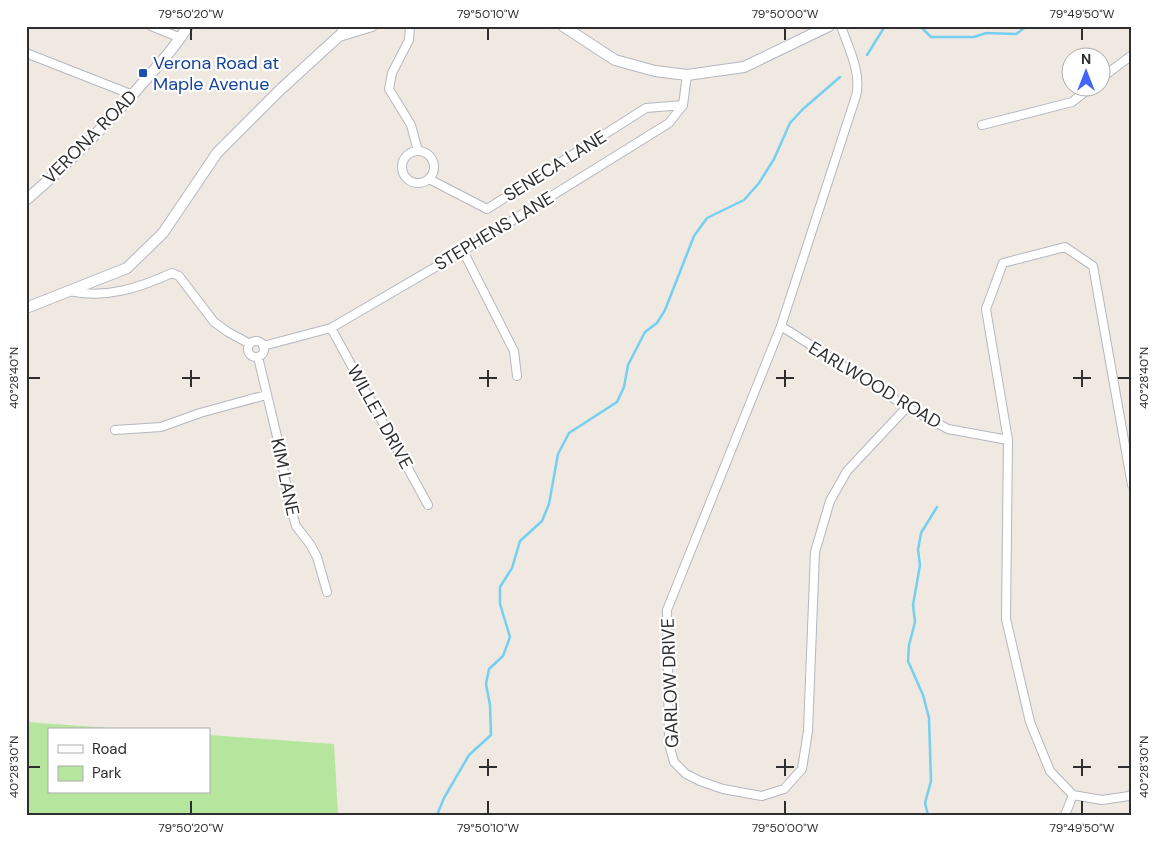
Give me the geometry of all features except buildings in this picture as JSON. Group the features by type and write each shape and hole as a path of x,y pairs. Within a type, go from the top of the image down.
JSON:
{"main road":[{"name":"VERONA ROAD","path":"26,200 63,168 133,95 181,38 188,26"},
{"path":"26,308 127,268 164,233 217,153 281,89 339,36 372,26"},
{"path":"564,27 615,60 655,71 687,74 744,67 829,26"}],"street":[{"path":"151,26 181,38"},
{"path":"339,36 344,26"},
{"path":"410,26 409,40 392,72 389,89 411,125 418,151"},
{"path":"780,326 858,87 858,78 841,26"},
{"path":"26,53 133,95"},
{"path":"1110,72 1132,55"},
{"path":"683,105 687,74"},
{"path":"982,126 1072,102 1077,98"},
{"name":"SENECA LANE","path":"429,179 487,209 646,108 683,105"},
{"name":"STEPHENS LANE","path":"263,346 331,328 463,251 669,123 683,105"},
{"path":"418,151 428,154 432,159 434,169 429,179 422,183 410,182 402,172 401,166 408,154 418,151"},
{"path":"1132,486 1094,266 1065,247 1003,262 986,310 1008,440 1006,619 1030,722 1050,771 1073,795 1102,800 1132,794"},
{"path":"463,251 514,351 517,376"},
{"path":"69,291 85,294 104,294 143,286 172,273 179,276 214,322 250,344 257,342 263,346 263,351 258,356 250,355 248,350 250,344"},
{"name":"EARLWOOD ROAD","path":"780,326 907,407 948,429 1008,440"},
{"name":"GARLOW DRIVE","path":"780,326 667,610 669,744 674,762 686,774 723,789 762,796 784,789 802,769 808,731 815,552 830,501 847,471 907,407"},
{"name":"WILLET DRIVE","path":"331,328 428,505"},
{"name":"KIM LANE","path":"258,356 296,526 317,557 327,592"},
{"path":"115,430 161,427 200,413 266,395"},
{"path":"1065,815 1073,795"}],"green space":[{"path":"26,722 110,728 48,728 48,794 210,794 210,735 334,744 338,815 26,815"}],"waterway":[{"path":"867,55 885,26"},
{"path":"920,26 931,37 974,37 986,33 1016,34 1027,26"},
{"path":"437,815 444,798 469,755 491,735 490,705 486,684 489,669 503,656 510,637 500,604 500,587 512,568 520,541 542,521 549,504 558,454 569,433 617,402 624,387 628,365 645,332 657,323 665,310 694,236 707,218 744,200 759,183 774,159 790,123 803,109 840,77"},
{"path":"928,815 925,803 931,781 929,718 923,695 908,661 909,645 915,622 913,605 920,565 918,550 921,533 937,507"}],"place":[{"name":"Verona Road at Maple Avenue","path":"143,73"}]}
